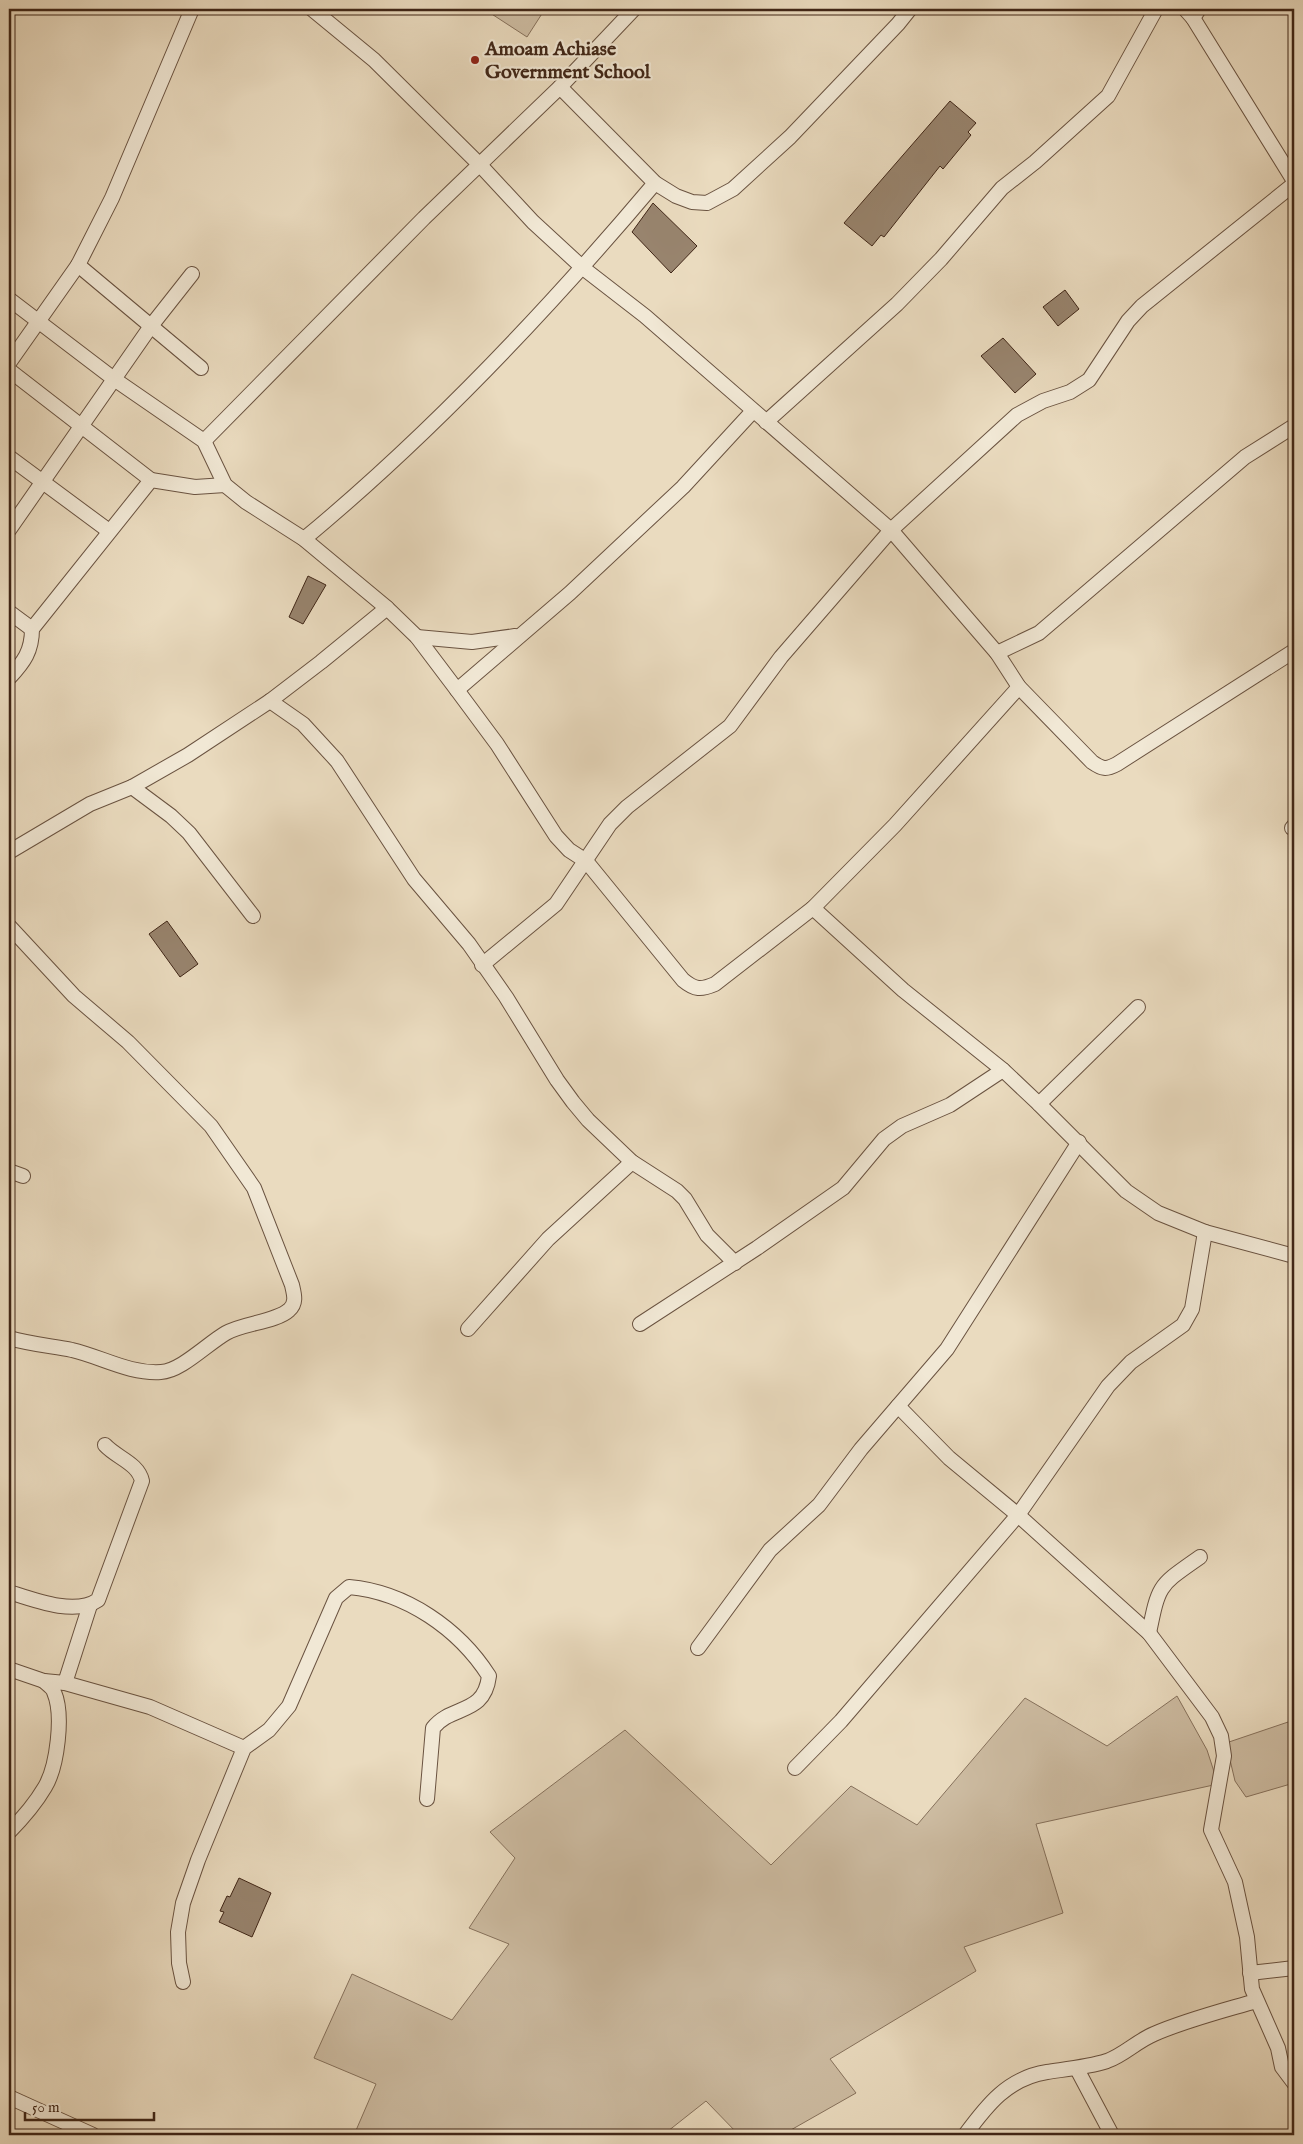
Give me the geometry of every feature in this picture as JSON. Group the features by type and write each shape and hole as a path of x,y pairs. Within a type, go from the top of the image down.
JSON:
{"street":[{"path":"9,363 78,264 112,198 192,9"},
{"path":"312,9 374,60 533,222 583,268 645,316 891,530 997,653 1019,687 1092,762 1106,769 1294,651"},
{"path":"204,441 424,218 560,87 634,9"},
{"path":"560,87 654,183 676,196 692,202 707,203 733,189 790,137 898,24 910,9"},
{"path":"766,422 898,304 941,259 1002,188 1035,162 1108,96 1156,9"},
{"path":"482,965 556,904 610,824 627,807 730,726 781,658 891,530 1017,415 1043,401 1070,392 1089,380 1128,321 1142,306 1294,182 1192,12"},
{"path":"304,539 394,462 583,268 654,183"},
{"path":"78,264 201,368"},
{"path":"9,530 151,326 192,274"},
{"path":"9,299 114,379 204,441 225,485 246,502 304,539 387,608 417,637 497,744 556,836 569,850 586,861 683,980 699,989 715,984 813,908 895,825 1019,687"},
{"path":"9,370 151,480 195,487 225,485"},
{"path":"457,690 570,593 683,487 753,411"},
{"path":"997,653 1039,633 1245,457 1294,426"},
{"path":"9,458 108,531"},
{"path":"9,678 25,659 32,645 32,629 108,531 151,480"},
{"path":"9,852 90,804 132,787 188,755 270,701 322,662 387,608"},
{"path":"9,612 32,629"},
{"path":"417,637 472,642 491,641 521,635"},
{"path":"270,701 303,724 337,761 414,880 469,944 506,997 556,1080 573,1102 588,1120 632,1162 677,1191 686,1199 707,1235 735,1262"},
{"path":"132,787 145,799 171,816 189,833 253,916"},
{"path":"813,908 903,990 1003,1070 1079,1142 1126,1191 1158,1214 1205,1232 1294,1256"},
{"path":"9,926 74,996 128,1042 211,1126 254,1188 292,1285 295,1299 293,1306 281,1315 240,1326 175,1368 163,1372 121,1367 72,1350 9,1338"},
{"path":"1039,1104 1138,1007"},
{"path":"640,1324 844,1188 884,1139 902,1126 967,1096 1003,1070"},
{"path":"698,1648 770,1550 819,1505 898,1406 947,1349 1079,1142"},
{"path":"468,1329 548,1239 632,1162"},
{"path":"9,1171 23,1176"},
{"path":"795,1768 841,1721 1018,1515 1108,1386 1131,1362 1183,1325 1192,1309 1205,1232"},
{"path":"898,1406 949,1458 1018,1515 1149,1633 1212,1717 1221,1736 1224,1756 1222,1776 1212,1815 1211,1830 1235,1882 1244,1924 1250,1973 1256,2002 1278,2048 1282,2067 1294,2083"},
{"path":"9,1592 51,1603 78,1607 90,1606 98,1600 103,1591 124,1527 142,1481 140,1473 133,1466 105,1445"},
{"path":"1149,1633 1158,1594 1166,1580 1200,1557"},
{"path":"183,1982 177,1947 183,1902 244,1748 269,1730 289,1706 336,1598 349,1587 364,1588 412,1605 462,1641 489,1676 487,1691 476,1703 438,1722 433,1728 427,1799"},
{"path":"65,1684 90,1606"},
{"path":"9,1669 44,1681 65,1684 150,1707 244,1748"},
{"path":"9,1832 23,1818 46,1786 53,1765 57,1740 57,1707 54,1692 44,1681"},
{"path":"1250,1973 1294,1968"},
{"path":"965,2135 987,2105 1006,2087 1026,2077 1076,2069 1108,2060 1152,2035 1180,2024 1256,2002"},
{"path":"1076,2069 1112,2135"},
{"path":"9,2097 92,2135"}],"shaded area":[{"path":"484,9 545,9 527,37"},
{"path":"1177,1696 1207,1750 1218,1784 1036,1824 1063,1913 964,1947 976,1971 830,2059 856,2093 782,2135 739,2135 706,2101 663,2135 354,2135 376,2084 314,2058 352,1974 452,2020 509,1944 469,1928 515,1858 490,1832 625,1730 771,1865 851,1786 917,1825 1025,1698 1107,1746"},
{"path":"1294,1720 1294,1783 1246,1797 1235,1781 1226,1743"}],"building":[{"path":"950,101 976,123 968,132 971,135 943,169 940,166 884,237 881,235 872,246 844,223"},
{"path":"653,203 697,246 671,273 632,232"},
{"path":"1065,290 1079,309 1058,326 1043,307"},
{"path":"1003,338 1036,374 1015,393 981,356"},
{"path":"308,576 326,585 303,624 289,617"},
{"path":"167,921 198,964 180,977 149,934"},
{"path":"239,1878 271,1893 252,1937 219,1922 224,1912 220,1911 227,1896 230,1897"}],"place":[{"name":"Amoam Achiase Government School","path":"475,60"}]}
